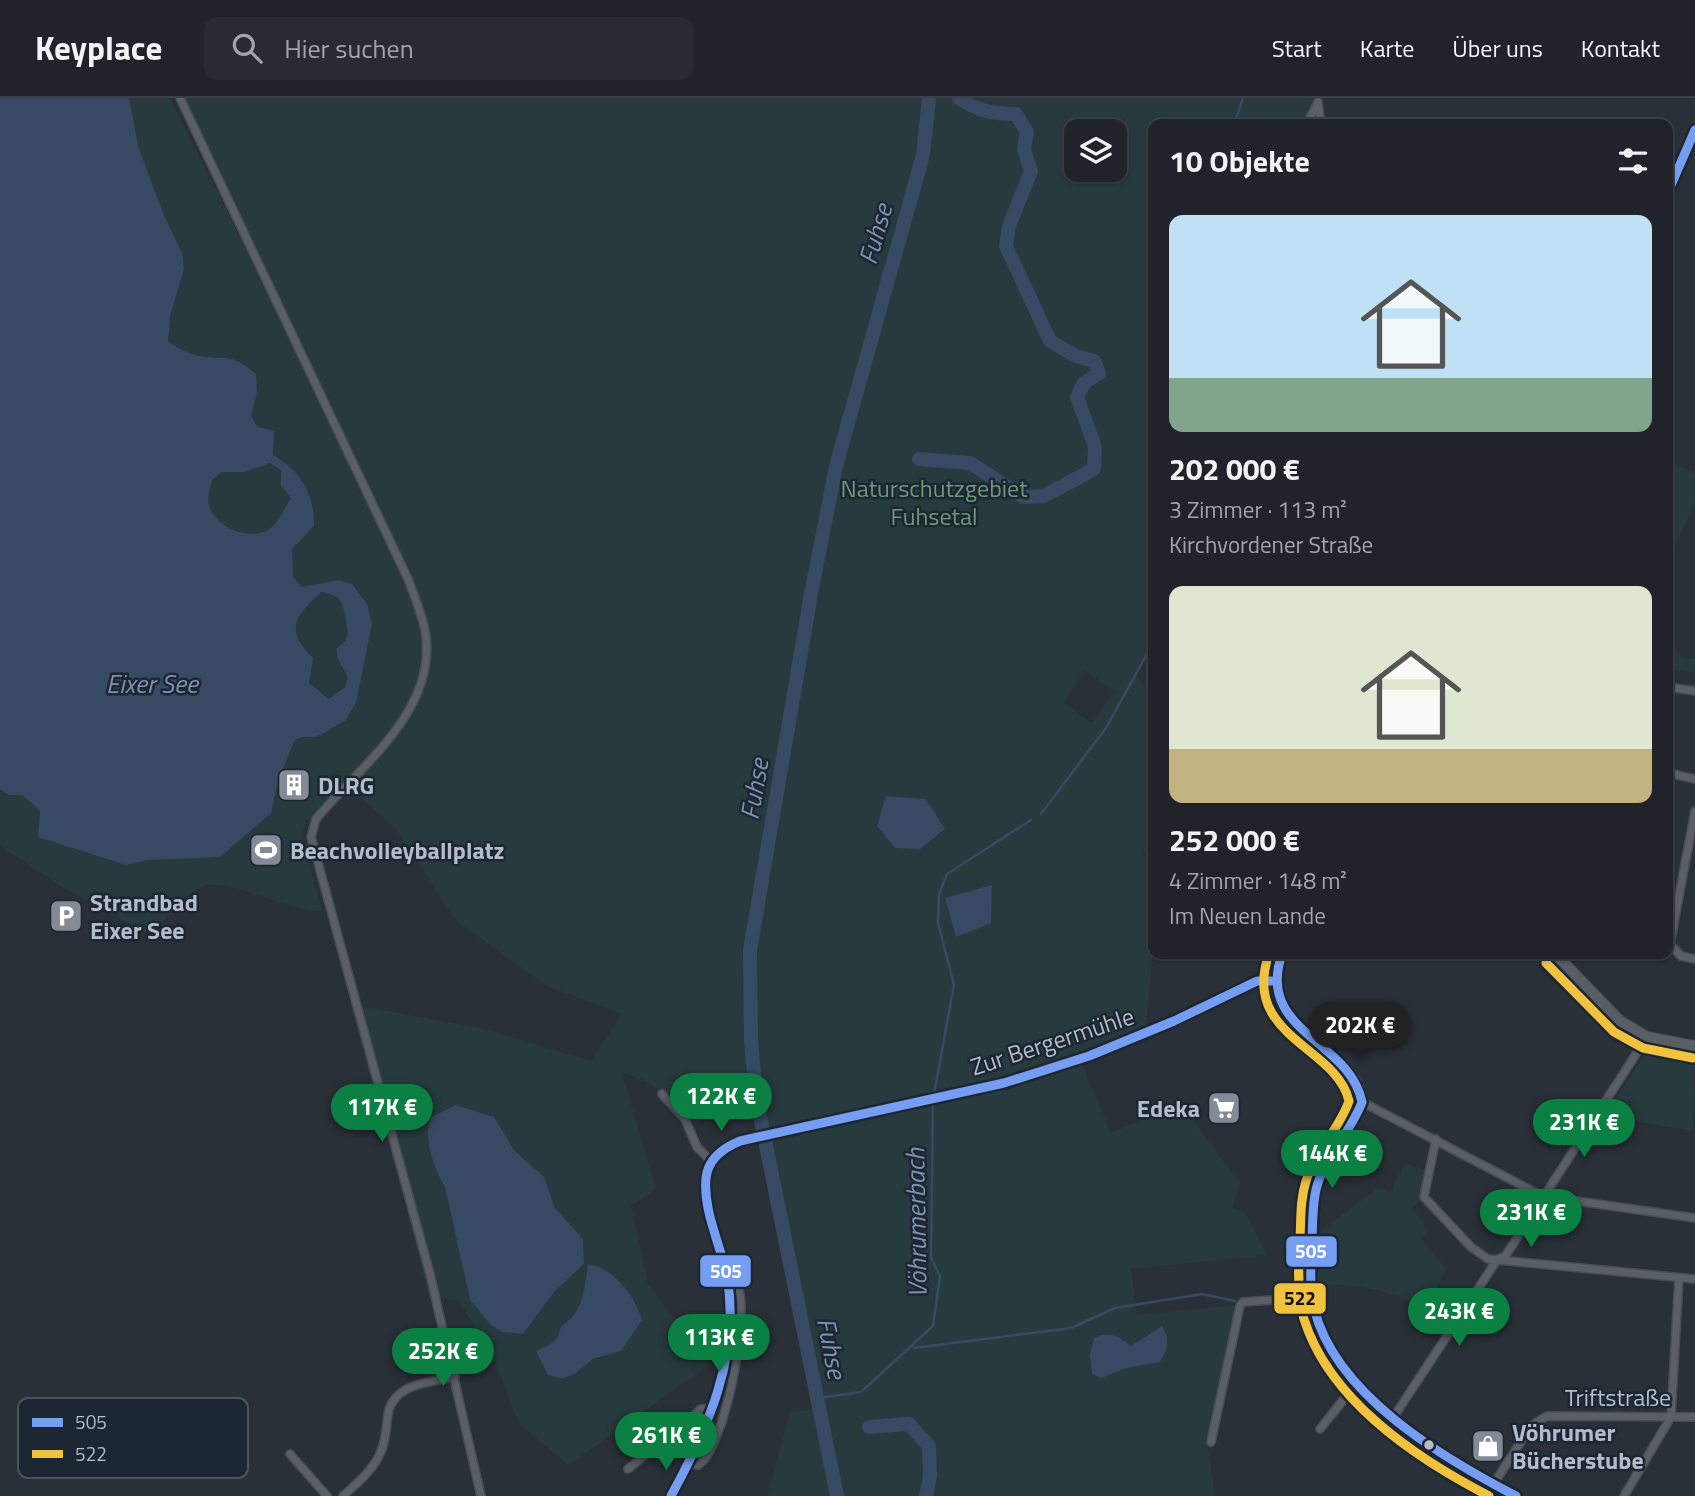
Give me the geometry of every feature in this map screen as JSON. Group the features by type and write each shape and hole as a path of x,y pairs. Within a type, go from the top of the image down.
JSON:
{"street":[{"path":"180,98 408,579 426,636 423,679 409,713 316,819 311,837 430,1274 481,1496"},
{"path":"1310,119 1318,102 1320,119"},
{"path":"1673,181 1695,130"},
{"path":"1673,688 1695,691"},
{"path":"1673,774 1695,779"},
{"path":"1673,923 1695,811"},
{"path":"1673,947 1681,956 1695,959"},
{"path":"1279,959 1275,981 1281,999 1297,1026 1354,1078 1363,1102 1542,1196 1695,1218"},
{"path":"1560,959 1620,1021 1647,1037 1695,1046"},
{"name":"Zur Bergermühle","path":"711,1161 727,1147 753,1139 947,1097 1089,1056 1174,1021 1257,981 1275,981"},
{"path":"1393,1418 1497,1260 1506,1255 1647,1037"},
{"path":"662,1094 685,1119 697,1147 711,1161 707,1187 727,1281 729,1330 711,1408 671,1496"},
{"path":"1363,1102 1317,1185 1311,1255 1313,1297 1323,1332 1357,1383 1393,1418 1493,1485 1516,1496"},
{"path":"1436,1139 1424,1197 1471,1247 1488,1259 1695,1279"},
{"path":"1624,1496 1671,1416 1679,1278"},
{"path":"688,1463 698,1465 710,1454 732,1384 743,1311 738,1287 727,1281"},
{"path":"1211,1442 1240,1306 1243,1302 1313,1297"},
{"path":"343,1496 368,1472 380,1455 389,1410 398,1396 416,1385 455,1377"},
{"path":"1320,1429 1357,1383"},
{"path":"628,1469 701,1409 711,1408"},
{"name":"Triftstraße","path":"1493,1485 1538,1419 1547,1416 1695,1417"},
{"path":"290,1454 327,1496"}],"green space":[{"name":"Naturschutzgebiet Fuhsetal","path":"0,98 170,98 265,287 183,98 1320,98 1310,119 1148,119 1148,652 1136,674 1148,692 1148,852 1143,854 1148,860 1148,959 1152,959 1146,1025 1077,1052 1111,1133 1180,1103 1239,1182 1233,1208 1246,1213 1267,1255 1131,1269 1137,1315 1238,1305 1207,1441 1215,1496 767,1496 790,1412 823,1408 756,1071 753,946 749,943 750,1071 756,1108 694,1123 679,1106 653,1085 622,1073 656,1189 631,1206 648,1284 710,1364 569,1465 519,1424 492,1354 458,1300 429,1297 400,1181 350,1004 484,1029 591,1061 622,1014 547,986 455,920 396,829 344,782 305,822 302,837 322,911 292,906 238,889 208,885 191,894 150,935 64,888 0,846","holes":["1084,670 1114,691 1092,723 1064,703","494,1117 514,1150 544,1177 555,1208 583,1239 584,1264 554,1292 523,1334 502,1332 491,1325 470,1300 445,1187","588,1264 603,1358 593,1359 576,1373 536,1351 553,1342 561,1326 569,1321 579,1307"]},
{"path":"1673,463 1695,473 1695,502 1673,551"},
{"path":"1673,648 1682,657 1695,659 1695,673 1676,670 1673,667"},
{"path":"1657,1048 1695,1054 1693,1131 1604,1116 1646,1053"},
{"path":"1405,1163 1430,1171 1424,1197 1412,1208 1429,1231 1422,1239 1446,1269 1426,1311 1385,1292 1343,1285 1312,1284 1312,1238 1379,1187 1390,1193"}],"water":[{"name":"Eixer See","path":"0,98 129,98 138,146 163,213 182,253 184,269 170,316 168,342 195,355 228,358 239,362 256,374 257,393 251,415 257,427 274,431 273,455 298,476 312,504 314,526 292,549 293,576 301,587 340,580 352,584 367,604 372,624 356,703 345,721 316,737 295,740 279,777 271,813 220,857 147,860 126,865 38,837 40,810 22,795 9,795 0,789","holes":["270,463 281,470 281,486 291,498 273,526 255,534 245,533 234,530 217,519 208,501 212,480 222,472 245,472","321,592 340,600 347,629 346,640 336,649 338,659 348,677 345,687 329,699 309,683 313,658 298,639 296,631 299,616"]},
{"path":"886,796 926,799 945,829 920,849 895,848 877,826"},
{"path":"992,885 991,923 956,937 945,898"},
{"path":"456,1105 494,1117 514,1150 544,1177 555,1208 583,1239 584,1264 554,1292 523,1334 502,1332 491,1325 470,1300 445,1187 433,1162 428,1136 430,1118"},
{"path":"588,1264 615,1277 629,1293 642,1320 621,1351 593,1359 576,1373 561,1379 548,1375 536,1351 553,1342 561,1326 569,1321 579,1307"},
{"path":"1162,1326 1167,1344 1160,1362 1126,1368 1101,1378 1092,1374 1090,1355 1094,1338 1114,1336 1131,1346"}],"waterway":[{"name":"Fuhse","path":"837,1496 756,1096 751,1040 750,950 811,594 836,466 923,155 929,98"},
{"path":"919,459 970,463 1023,497 1044,496 1094,469 1095,447 1077,397 1084,383 1099,373 1094,361 1076,356 1050,341 1006,246 1009,226 1031,171 1024,149 1027,132 1016,114 986,111 959,98"},
{"name":"Vöhrumerbach","path":"1236,119 1243,98"},
{"name":"Vöhrumerbach","path":"1041,814 1106,728 1148,652"},
{"name":"Vöhrumerbach","path":"934,1094 954,985 938,923 939,894 947,874 1031,820"},
{"name":"Vöhrumerbach","path":"818,1398 861,1392 933,1326 940,1276 931,1258 933,1101"},
{"path":"914,1348 1071,1328 1115,1308 1202,1294 1235,1301"},
{"path":"869,1427 909,1424 929,1446 930,1476 926,1496"}],"transit line":[{"name":"505","path":"1673,181 1695,130"},
{"name":"522","path":"1268,959 1264,982 1268,1004 1278,1022 1327,1066 1341,1082 1349,1101 1315,1160 1304,1188 1299,1269 1304,1319 1316,1348 1333,1376 1379,1424 1433,1464 1489,1496"},
{"name":"505","path":"1281,959 1277,980 1281,1001 1307,1034 1340,1063 1354,1081 1362,1102 1326,1164 1314,1199 1311,1291 1314,1308 1326,1339 1344,1369 1368,1396 1396,1420 1457,1463 1516,1496"},
{"name":"522","path":"1546,963 1614,1032 1643,1048 1693,1058"},
{"name":"505","path":"671,1496 708,1418 725,1363 730,1306 727,1277 706,1191 707,1171 722,1151 740,1141 1004,1083 1089,1056 1174,1021 1257,981 1275,981"}],"place":[{"name":"DLRG","path":"294,785"},
{"name":"Beachvolleyballplatz","path":"266,850"},
{"name":"Strandbad Eixer See","path":"66,916"},
{"name":"Edeka","path":"1224,1108"},
{"name":"Vöhrumer Bücherstube","path":"1488,1446"}]}
